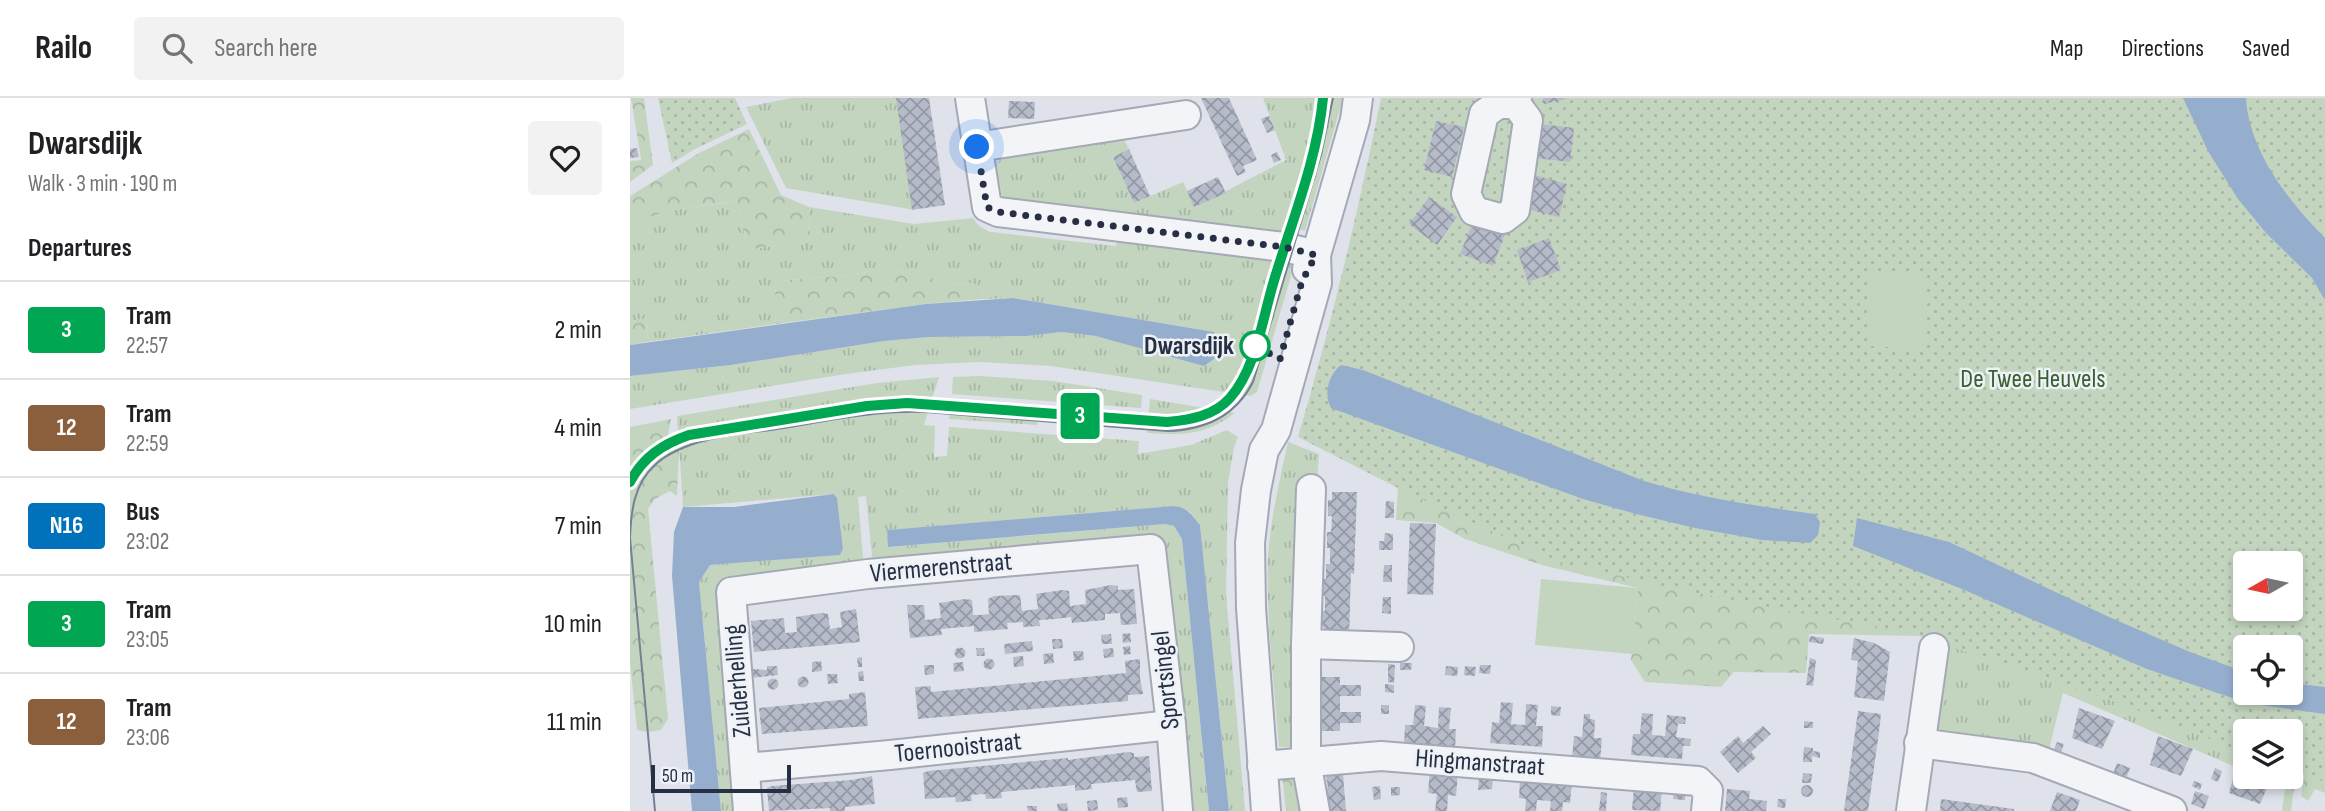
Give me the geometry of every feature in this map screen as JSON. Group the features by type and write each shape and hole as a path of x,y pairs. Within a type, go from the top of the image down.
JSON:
{"street":[{"path":"970,98 987,207 998,212 1284,247 1316,255"},
{"path":"1266,811 1251,608 1250,543 1256,490 1264,450 1276,430 1317,283 1316,255 1355,120 1358,98"},
{"path":"977,147 1186,115"},
{"path":"1311,489 1306,644 1306,761 1315,811"},
{"name":"Viermerenstraat","path":"731,592 868,574 1151,549"},
{"name":"Sportsingel","path":"1151,549 1178,811"},
{"name":"Zuiderhelling","path":"731,592 748,811"},
{"path":"1306,644 1399,648"},
{"path":"1911,811 1934,648"},
{"name":"Toernooistraat","path":"745,768 1171,725"},
{"path":"1920,743 2033,758 2172,811"},
{"name":"Hingmanstraat","path":"1262,766 1381,756 1698,781 1708,791 1706,811"}],"green space":[{"path":"631,98 644,98 653,165 630,182 630,161 641,160"},
{"path":"658,98 735,98 747,124 672,163"},
{"path":"792,98 898,98 915,210 786,188 746,107"},
{"path":"1263,98 1343,98 1305,231 1288,226 1282,236 1003,200 996,166 1001,159 1007,157 1009,151 1122,136 1129,149 1113,157 1134,203 1183,182 1195,207 1286,160"},
{"name":"De Twee Heuvels","path":"1381,98 2325,98 2325,782 2303,774 2303,719 2233,719 2233,748 2122,704 1901,630 1667,587 1557,561 1400,489 1298,437 1353,226"},
{"path":"749,129 781,195 809,207 810,240 748,250 737,201 668,211 630,226 630,196 699,153"},
{"path":"737,201 748,250 810,240 809,207 914,224 973,218 979,226 990,232 1116,246 1118,235 1282,255 1293,269 1257,392 1250,396 1051,366 980,362 915,365 846,374 630,409 630,376 731,365 884,341 929,337 1027,336 1061,332 1096,336 1214,332 1013,298 982,299 983,290 973,283 956,285 886,268 851,275 779,281 775,292 776,324 647,342 648,318 630,321 630,226 668,211"},
{"path":"886,268 956,285 973,283 983,290 982,299 776,324 775,296 779,281 851,275"},
{"path":"1871,272 1927,275 1925,349 1869,346"},
{"path":"648,318 647,342 630,345 630,321"},
{"path":"939,377 924,425 935,426 934,457 947,456 949,427 1139,441 1138,454 1191,445 1227,430 1238,437 1228,483 1226,594 1245,811 1229,811 1200,525 1190,512 1173,506 887,530 889,547 1165,524 1174,526 1182,539 1209,811 1189,811 1159,550 879,565 872,556 866,496 858,497 864,570 737,579 738,811 721,811 699,582 710,565 840,555 843,549 837,498 834,494 683,507 677,416 877,383"},
{"path":"953,377 1053,381 1142,395 1141,408 952,394"},
{"path":"1150,399 1235,413 1203,430 1172,434 1147,433"},
{"path":"950,402 1038,408 1037,425 949,419"},
{"path":"671,419 668,435 692,446 679,449 677,496 670,491 655,499 648,509 668,719 661,730 648,732 637,730 630,662 630,427"},
{"path":"1288,442 1319,454 1298,747 1279,747 1268,605 1271,529"},
{"path":"1398,486 1905,626 1919,636 1809,634 1806,673 1734,672 1721,687 1645,682 1631,660 1638,588 1542,565 1465,539 1436,523 1396,520"},
{"path":"1541,579 1638,588 1632,654 1535,645"},
{"path":"1949,639 2233,744 2233,766 2063,693 2048,754 1939,735 1934,727 1942,646"},
{"path":"2306,767 2325,774 2325,793 2315,789 2308,801 2301,796"},
{"path":"1297,772 1302,811 1286,811 1282,775"},
{"path":"2285,789 2294,789 2291,811 2282,811"}],"water":[{"path":"2183,98 2246,98 2255,137 2273,174 2325,238 2325,300 2312,278 2266,233 2238,199 2208,151"},
{"path":"1013,298 1214,332 1219,341 1214,359 1204,366 1096,336 1061,332 1027,336 929,337 884,341 731,365 630,376 630,345 926,304"},
{"path":"1341,365 1363,370 1644,481 1707,497 1815,514 1820,522 1818,535 1810,543 1762,540 1695,528 1583,499 1331,408 1328,385"},
{"path":"834,494 837,498 843,549 840,555 710,565 699,582 721,811 692,811 672,576 674,532 683,507 734,507"},
{"path":"1173,506 1186,510 1200,525 1229,811 1209,811 1182,539 1174,526 1165,524 888,547 887,530"},
{"path":"1857,518 1949,542 2109,617 2233,668 2233,698 2147,669 1962,589 1853,546"},
{"path":"2303,684 2325,687 2325,714 2261,705 2303,705"}],"building":[{"path":"896,98 929,98 945,205 912,210"},
{"path":"1201,98 1229,98 1257,160 1243,166 1246,172 1237,176"},
{"path":"1543,98 1565,98 1566,99 1544,104"},
{"path":"1009,101 1035,102 1034,119 1008,118"},
{"path":"1269,116 1275,130 1267,133 1261,119"},
{"path":"1436,121 1464,127 1452,177 1424,170"},
{"path":"1540,124 1574,128 1570,162 1535,158"},
{"path":"637,148 639,157 630,158 630,149"},
{"path":"1129,149 1150,196 1134,203 1113,157"},
{"path":"1277,152 1281,160 1274,163 1271,155"},
{"path":"1534,175 1567,184 1559,217 1526,209"},
{"path":"1218,177 1226,193 1194,207 1187,191"},
{"path":"1429,197 1457,217 1437,245 1409,224"},
{"path":"1473,222 1505,234 1493,266 1460,254"},
{"path":"1549,238 1561,270 1528,282 1517,250"},
{"path":"1332,492 1357,492 1349,637 1324,636 1324,627 1320,627 1321,611 1325,611 1322,579 1326,579 1326,564 1330,564 1327,532 1331,532 1332,516 1328,516 1328,500 1332,500"},
{"path":"1386,501 1394,502 1394,518 1385,518"},
{"path":"1410,523 1436,524 1433,595 1407,594"},
{"path":"1385,533 1393,534 1393,550 1379,550 1379,541 1384,541"},
{"path":"1384,565 1392,565 1392,582 1383,582"},
{"path":"1118,586 1118,590 1134,589 1137,624 1121,625 1120,613 1105,614 1105,620 1072,623 1071,617 1039,620 1040,626 1023,627 1023,622 1007,623 1008,629 974,632 974,626 941,629 942,635 910,638 907,605 924,605 925,620 941,618 939,603 972,600 973,615 981,615 989,614 988,599 994,596 1020,595 1022,611 1038,609 1036,594 1069,591 1070,606 1086,604 1085,590"},
{"path":"1383,597 1391,597 1391,614 1382,613"},
{"path":"856,609 860,642 754,652 751,621 784,618 785,633 797,632 796,617 822,613 828,614 830,629 842,627 840,612"},
{"path":"1130,633 1131,642 1123,643 1122,634"},
{"path":"1111,634 1112,644 1102,644 1101,635"},
{"path":"1810,636 1824,638 1823,644 1809,642"},
{"path":"1854,638 1874,643 1890,652 1884,701 1854,697 1858,661 1851,660"},
{"path":"1052,639 1062,639 1063,648 1053,649"},
{"path":"1032,641 1033,651 1005,654 1004,644"},
{"path":"1130,646 1131,654 1124,655 1123,647"},
{"path":"960,648 964,649 964,657 960,658 956,657 955,653 956,649"},
{"path":"976,648 984,648 985,656 977,656"},
{"path":"1113,648 1114,657 1104,658 1103,649"},
{"path":"1073,651 1083,651 1084,660 1074,661"},
{"path":"1053,653 1054,663 1044,664 1043,654"},
{"path":"1023,656 1024,666 1014,667 1013,657"},
{"path":"862,657 862,667 858,667 857,658"},
{"path":"1810,658 1816,660 1813,686 1806,685"},
{"path":"989,659 993,660 993,668 989,669 985,668 984,664 985,660"},
{"path":"1140,659 1143,694 1128,695 1128,701 918,719 915,687 931,686 931,692 1126,673 1125,661"},
{"path":"821,661 822,671 812,672 812,662"},
{"path":"963,662 964,671 954,672 953,663"},
{"path":"1400,663 1412,663 1411,670 1400,670"},
{"path":"1388,664 1395,665 1394,683 1388,682"},
{"path":"924,665 934,665 934,674 925,675"},
{"path":"1480,665 1491,665 1490,674 1479,673"},
{"path":"767,666 777,666 778,675 751,678 750,669 767,670"},
{"path":"1446,666 1458,667 1457,676 1445,675"},
{"path":"1465,666 1476,667 1475,676 1464,675"},
{"path":"863,671 864,681 859,681 858,672"},
{"path":"827,674 837,674 838,683 828,684"},
{"path":"803,676 809,682 803,688 797,682"},
{"path":"1317,677 1340,677 1340,685 1361,685 1361,696 1340,696 1340,712 1361,712 1361,723 1340,723 1340,731 1317,731"},
{"path":"773,679 777,680 777,688 773,689 769,688 768,684 769,680"},
{"path":"1385,684 1394,685 1394,693 1385,692"},
{"path":"865,692 868,726 762,734 759,708 849,699 849,694"},
{"path":"1501,702 1513,703 1511,724 1525,725 1526,704 1538,705 1536,726 1543,726 1542,747 1490,743 1492,722 1499,723"},
{"path":"1381,705 1389,705 1389,714 1381,714"},
{"path":"1415,705 1426,706 1424,726 1438,728 1439,707 1451,708 1449,729 1456,729 1455,750 1404,746 1405,725 1413,725"},
{"path":"1551,706 1561,707 1560,716 1551,715"},
{"path":"2079,708 2115,721 2102,749 2072,738"},
{"path":"1858,711 1881,714 1868,811 1844,811"},
{"path":"1642,713 1653,714 1652,735 1665,736 1667,715 1686,717 1685,724 1678,724 1676,737 1691,739 1690,746 1683,746 1682,759 1631,755 1633,734 1640,734"},
{"path":"1584,714 1590,714 1590,719 1595,720 1594,738 1602,738 1600,762 1572,760 1574,736 1582,737"},
{"path":"1804,721 1813,722 1813,728 1804,728"},
{"path":"1763,726 1771,734 1751,752 1756,758 1738,773 1720,752 1738,736 1743,743"},
{"path":"2158,736 2193,749 2181,776 2150,765"},
{"path":"2057,742 2064,744 2059,758 2052,755"},
{"path":"1804,747 1820,752 1820,758 1812,756 1812,762 1803,762"},
{"path":"1134,753 1134,757 1149,756 1152,791 1137,792 1135,780 1091,784 1092,789 1075,791 1075,785 1001,792 1002,798 986,799 985,794 971,795 972,801 956,802 955,797 925,799 923,773 928,771 1068,760"},
{"path":"2117,763 2130,768 2125,781 2112,777"},
{"path":"2215,768 2222,771 2218,782 2211,779"},
{"path":"1430,770 1458,772 1456,796 1448,795 1447,811 1435,811 1437,794 1428,793"},
{"path":"1803,773 1812,774 1811,783 1802,783"},
{"path":"1343,774 1346,811 1322,811 1319,789 1328,788 1326,776"},
{"path":"1479,775 1493,779 1492,789 1478,790"},
{"path":"872,776 875,804 845,807 845,811 830,811 830,808 769,811 767,788 772,786"},
{"path":"1520,778 1572,782 1570,803 1563,802 1562,811 1550,811 1551,801 1537,800 1536,811 1525,811 1526,799 1519,798"},
{"path":"2233,778 2233,789 2267,789 2260,804 2229,793"},
{"path":"2194,781 2202,784 2200,790 2192,786"},
{"path":"1807,785 1813,791 1807,797 1801,791"},
{"path":"1380,786 1381,799 1374,800 1372,787"},
{"path":"1391,787 1400,787 1400,795 1391,796"},
{"path":"1634,787 1662,789 1660,811 1632,810"},
{"path":"1727,789 1750,791 1749,799 1767,801 1766,811 1725,811"},
{"path":"2195,791 2209,796 2204,809 2191,804"},
{"path":"1601,792 1607,793 1606,811 1599,811"},
{"path":"1674,792 1686,792 1685,800 1673,799"},
{"path":"2057,792 2080,800 2076,811 2050,811"},
{"path":"1127,797 1128,807 1118,808 1117,798"},
{"path":"1778,799 1786,799 1785,808 1777,807"},
{"path":"1941,799 2014,809 2014,811 1940,811"},
{"path":"1097,800 1098,810 1088,811 1087,801"},
{"path":"1067,803 1068,811 1058,811 1057,804"},
{"path":"1027,806 1037,806 1037,811 1028,811"}],"tram line":[{"name":"3","path":"630,482 648,457 672,440 705,430 888,403 1167,422 1189,420 1209,414 1229,399 1248,367 1312,153 1323,98"},
{"path":"655,811 630,538 638,489 648,472 677,450 713,438 888,413 926,412 1168,431 1194,428 1218,419 1237,404 1253,382 1321,155 1333,98"},
{"path":"1208,414 1222,405 1233,393 1249,364"},
{"path":"630,482 652,454 671,442 704,431"}],"place":[{"name":"Dwarsdijk","path":"1255,346"}],"route":[{"path":"977,147 987,207 998,212 1284,247 1316,255 1305,271 1280,359 1255,346"}]}
